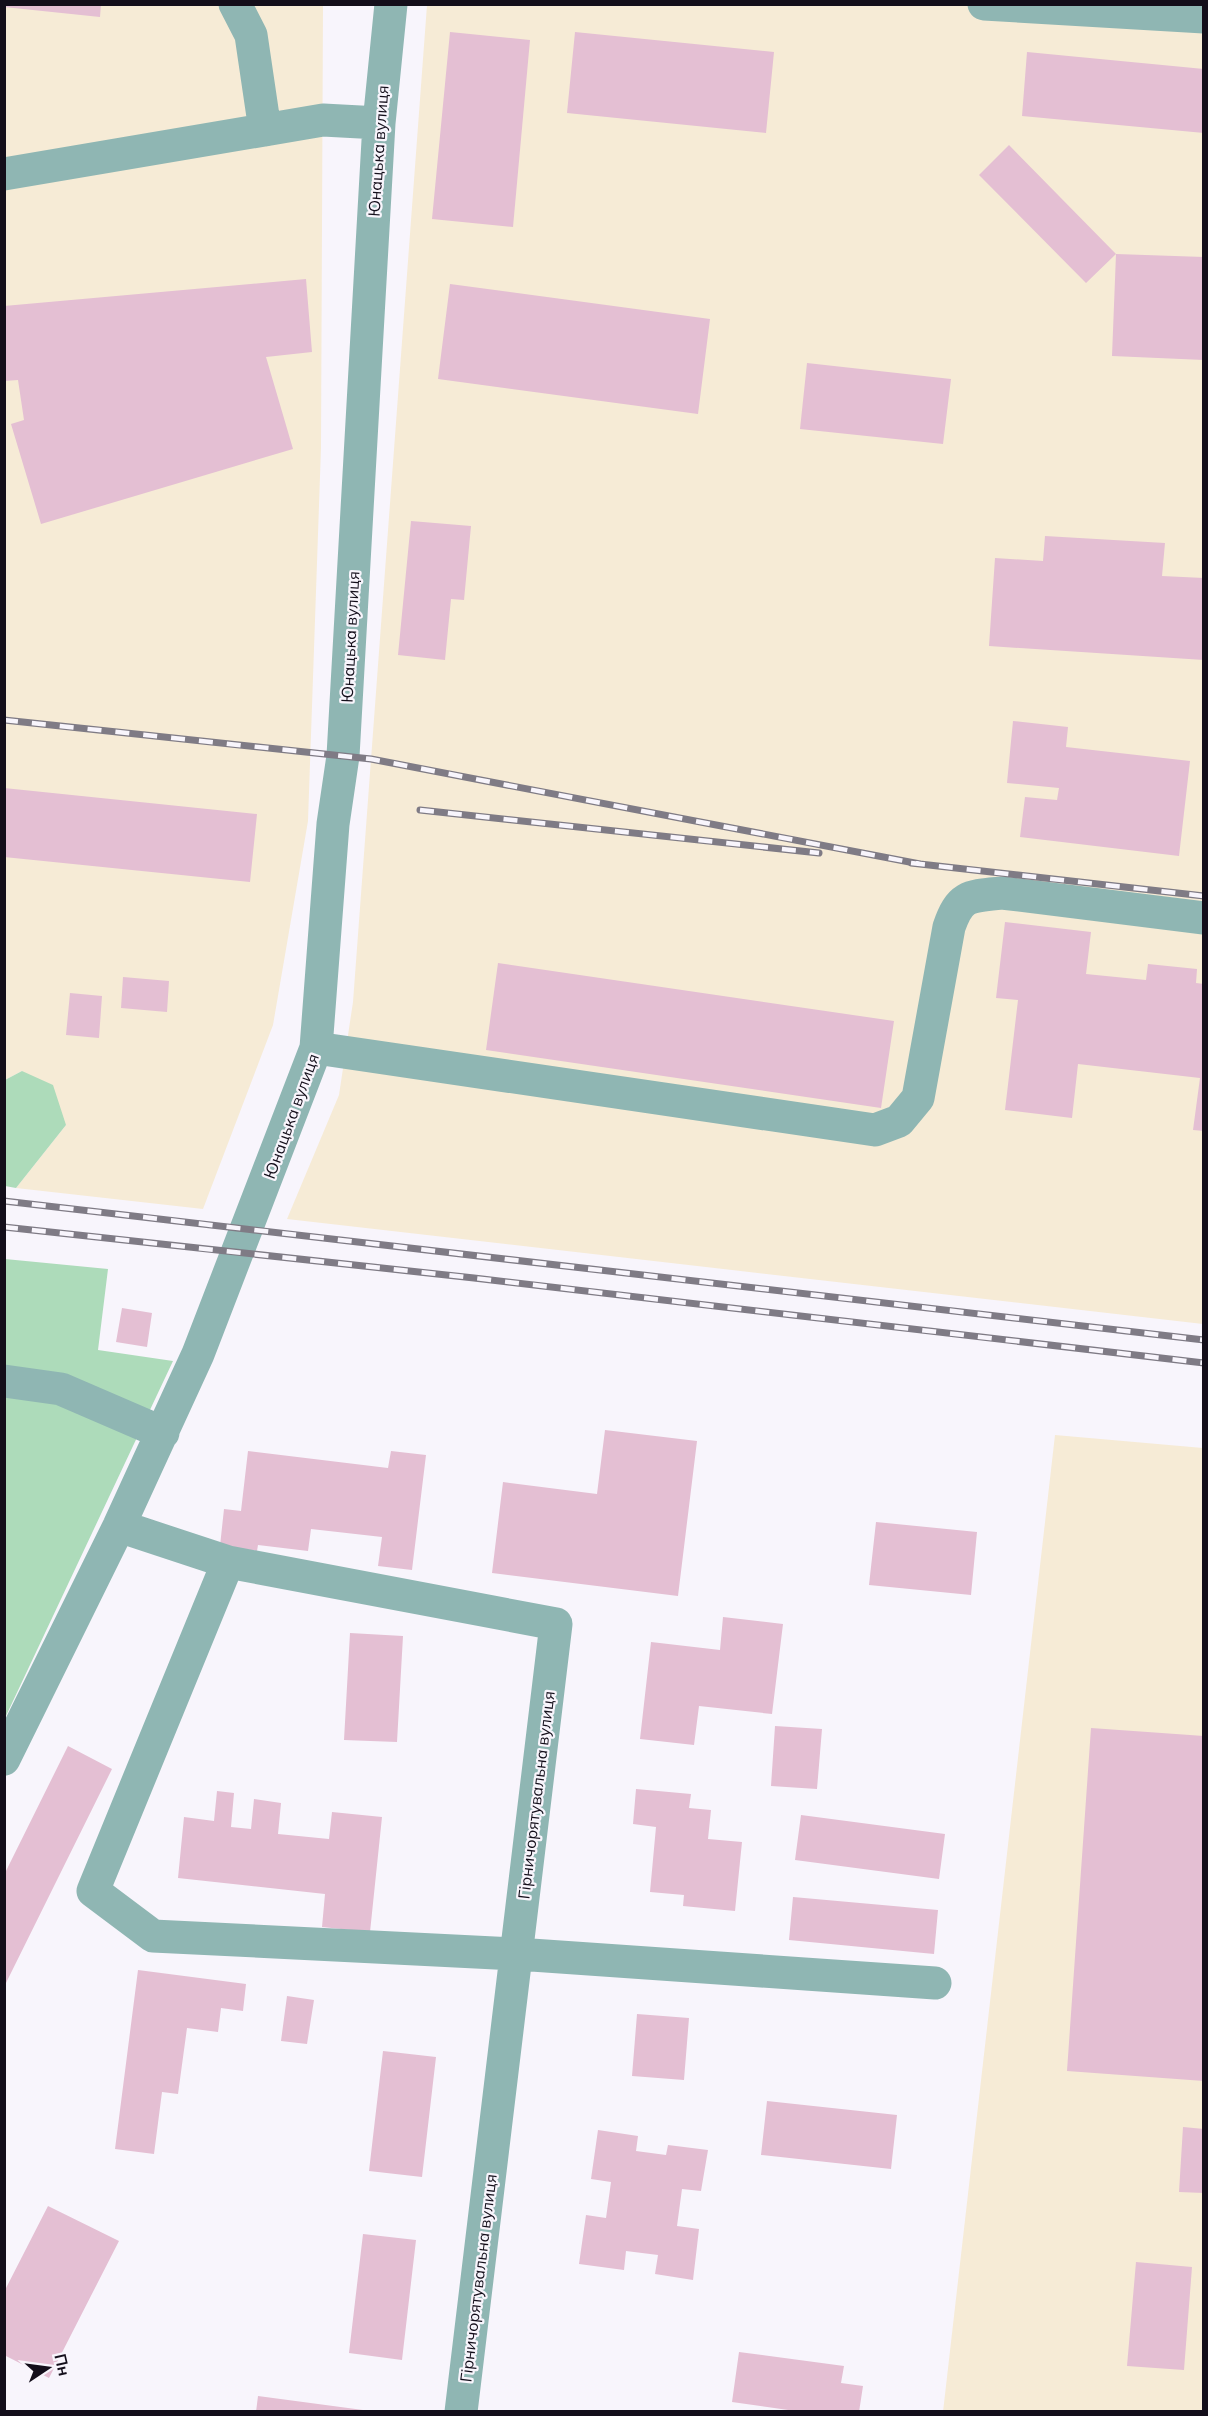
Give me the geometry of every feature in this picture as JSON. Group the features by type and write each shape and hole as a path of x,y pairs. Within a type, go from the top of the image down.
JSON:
{"street":[{"path":"235,4 251,35 265,129"},
{"name":"Юнацька вулиця","path":"4,1759 119,1526 198,1354 316,1048 333,824 343,756 379,123 391,4"},
{"path":"984,4 1203,17"},
{"path":"4,174 322,120 379,123"},
{"path":"316,1048 874,1130 899,1121 918,1098 949,927 956,907 965,901 974,896 1002,893 1203,918"},
{"path":"4,1382 61,1389 162,1433"},
{"name":"Гірничорятувальна вулиця","path":"119,1526 228,1562 556,1624 461,2412"},
{"path":"228,1562 93,1891 153,1936 517,1954 935,1983"}],"shaded area":[{"path":"5,5 323,5 321,448 308,821 273,1025 203,1209 16,1188 66,1125 22,1071 5,1080"},
{"path":"427,5 1203,5 1203,1324 287,1219 339,1095 353,1002"},
{"path":"1055,1435 1203,1448 1203,2411 943,2412"}],"green space":[{"path":"22,1071 53,1085 66,1125 16,1188 5,1186 5,1080"},
{"path":"5,1259 108,1269 98,1350 173,1361 5,1718"}],"building":[{"path":"4,4 101,4 100,17 4,7"},
{"path":"450,32 530,40 513,227 432,219"},
{"path":"575,32 774,52 766,133 567,113"},
{"path":"1027,52 1204,69 1204,133 1022,116"},
{"path":"1009,145 1116,254 1086,283 979,175"},
{"path":"1116,254 1204,257 1204,360 1112,356"},
{"path":"306,279 312,352 266,357 293,449 41,524 11,424 24,420 18,380 4,381 4,306"},
{"path":"450,284 710,319 698,414 438,379"},
{"path":"807,363 951,379 943,444 800,429"},
{"path":"411,521 471,526 464,600 451,599 445,660 398,655"},
{"path":"1045,536 1165,543 1162,576 1204,578 1204,660 989,646 995,558 1043,561"},
{"path":"1013,721 1068,727 1066,747 1190,761 1179,856 1020,837 1025,797 1057,800 1059,788 1007,783"},
{"path":"4,788 257,814 250,882 4,857"},
{"path":"1005,922 1091,932 1086,974 1146,980 1148,964 1197,969 1196,983 1204,984 1204,1131 1193,1130 1200,1078 1078,1064 1072,1118 1005,1110 1018,1000 996,998"},
{"path":"498,963 894,1021 881,1108 486,1050"},
{"path":"123,977 169,981 167,1012 121,1008"},
{"path":"70,993 102,996 99,1038 66,1035"},
{"path":"122,1308 152,1313 147,1347 116,1342"},
{"path":"605,1430 697,1441 678,1596 492,1573 503,1482 597,1494"},
{"path":"248,1451 388,1468 391,1451 426,1455 412,1570 378,1566 382,1537 311,1529 308,1551 258,1545 257,1551 220,1546 224,1509 241,1511"},
{"path":"876,1522 977,1532 971,1595 869,1585"},
{"path":"723,1617 783,1624 772,1714 699,1706 694,1745 640,1739 651,1642 720,1650"},
{"path":"350,1633 403,1636 397,1742 344,1740"},
{"path":"775,1726 822,1729 817,1789 771,1786"},
{"path":"1091,1728 1204,1736 1204,2081 1067,2071"},
{"path":"68,1746 112,1769 4,1987 4,1875"},
{"path":"636,1789 691,1794 689,1808 711,1810 708,1839 742,1842 735,1911 683,1906 684,1895 650,1892 656,1827 633,1824"},
{"path":"217,1791 234,1793 231,1827 251,1829 254,1799 281,1803 278,1834 329,1839 332,1812 382,1817 370,1932 322,1927 325,1894 178,1878 184,1817 214,1821"},
{"path":"801,1815 945,1834 939,1879 795,1860"},
{"path":"793,1897 938,1910 934,1954 789,1940"},
{"path":"138,1970 246,1984 243,2011 221,2008 218,2032 187,2028 178,2094 162,2092 154,2154 115,2149"},
{"path":"287,1996 314,2000 307,2044 281,2041"},
{"path":"637,2014 689,2018 684,2080 632,2076"},
{"path":"383,2051 436,2057 422,2177 369,2171"},
{"path":"767,2101 897,2115 891,2169 761,2155"},
{"path":"1183,2127 1204,2129 1204,2193 1179,2192"},
{"path":"598,2130 638,2136 636,2151 666,2155 668,2145 708,2150 701,2191 682,2189 677,2226 699,2229 693,2280 655,2274 658,2255 626,2251 624,2270 579,2264 586,2215 606,2218 611,2182 591,2179"},
{"path":"48,2206 119,2241 49,2378 4,2355 4,2292"},
{"path":"363,2234 416,2240 402,2360 349,2353"},
{"path":"1136,2262 1192,2267 1184,2370 1127,2366"},
{"path":"739,2352 844,2366 841,2383 863,2386 859,2412 802,2412 732,2402"},
{"path":"258,2396 363,2410 363,2412 256,2412"}],"railway":[{"path":"4,720 371,759 920,864"},
{"path":"420,810 819,853"},
{"path":"911,863 1204,896"},
{"path":"4,1201 1204,1340"},
{"path":"4,1227 474,1278 1204,1363"}]}
